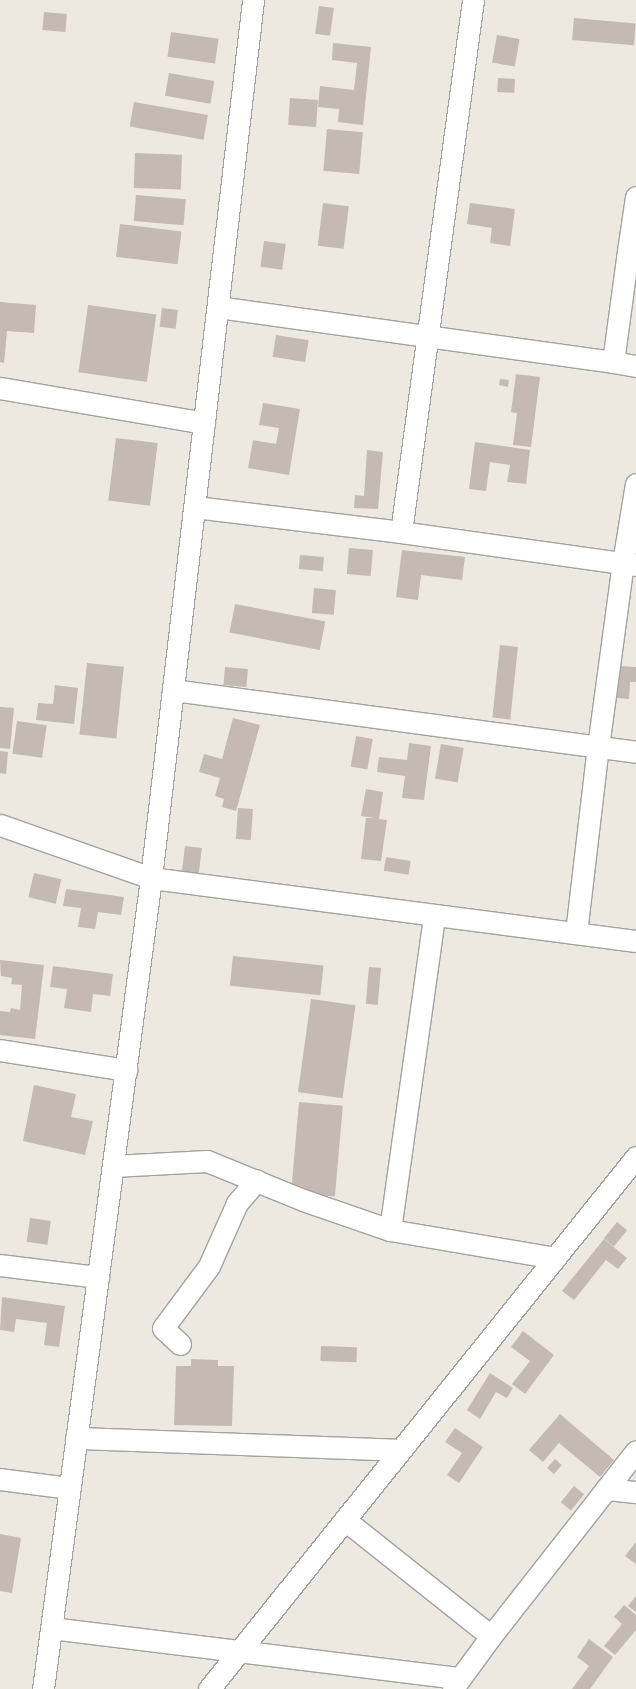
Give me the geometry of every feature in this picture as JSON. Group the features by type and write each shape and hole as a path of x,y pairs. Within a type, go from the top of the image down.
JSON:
{"street":[{"path":"43,1689 151,878 253,0"},
{"path":"401,532 473,0"},
{"path":"612,362 632,259 636,197"},
{"path":"218,307 636,366"},
{"path":"0,388 204,423"},
{"path":"576,933 598,747 629,564 636,484"},
{"path":"195,506 401,532 629,564"},
{"path":"173,690 636,752"},
{"path":"0,825 151,878 636,941"},
{"path":"390,1230 434,915"},
{"path":"0,1050 126,1070"},
{"path":"209,1689 636,1157"},
{"path":"113,1166 208,1161 303,1200 390,1230 555,1258"},
{"path":"180,1344 163,1328 209,1266 237,1203 257,1180"},
{"path":"0,1265 98,1277"},
{"path":"76,1438 400,1450"},
{"path":"51,1628 239,1651 456,1684 491,1636 636,1450"},
{"path":"0,1479 70,1488"},
{"path":"606,1489 636,1492"},
{"path":"345,1520 491,1636"}],"building":[{"path":"319,6 334,8 330,36 315,34"},
{"path":"44,12 67,14 65,32 42,30"},
{"path":"574,18 636,23 634,45 572,40"},
{"path":"171,32 219,39 215,63 168,57"},
{"path":"497,35 520,39 515,67 492,63"},
{"path":"333,43 371,47 363,125 338,122 339,109 318,107 320,86 354,90 357,63 332,60"},
{"path":"169,73 214,81 210,104 165,96"},
{"path":"498,78 515,79 514,93 497,92"},
{"path":"290,98 318,100 316,127 288,125"},
{"path":"134,102 208,115 204,140 130,127"},
{"path":"327,129 363,132 359,174 323,171"},
{"path":"135,153 182,155 181,190 134,188"},
{"path":"136,195 186,199 184,225 134,221"},
{"path":"323,203 349,206 344,249 318,246"},
{"path":"470,203 515,209 510,246 490,243 492,228 467,224"},
{"path":"120,224 182,232 178,264 116,257"},
{"path":"264,241 286,244 282,270 260,267"},
{"path":"0,302 36,305 34,333 7,331 4,363 0,362"},
{"path":"88,305 156,315 147,382 79,372"},
{"path":"162,308 178,310 176,329 160,327"},
{"path":"276,335 309,340 305,362 273,357"},
{"path":"516,374 540,377 531,447 513,445 517,413 511,412"},
{"path":"500,379 509,380 508,387 499,385"},
{"path":"263,403 300,409 289,475 248,468 253,440 276,444 279,428 259,425"},
{"path":"116,438 158,443 150,506 108,501"},
{"path":"475,442 530,450 526,484 507,482 510,465 490,462 486,491 469,489"},
{"path":"367,450 383,452 378,509 354,508 355,495 364,496"},
{"path":"349,548 373,550 371,576 347,574"},
{"path":"402,550 465,557 462,580 421,575 418,600 396,597"},
{"path":"300,555 324,557 323,571 299,569"},
{"path":"314,588 336,590 334,615 312,613"},
{"path":"235,604 325,622 320,650 229,632"},
{"path":"500,645 518,647 510,719 492,718"},
{"path":"87,663 124,667 116,738 79,735"},
{"path":"619,666 636,667 636,682 630,682 629,699 617,698"},
{"path":"225,667 248,669 246,687 223,685"},
{"path":"55,685 78,688 74,724 36,720 38,703 53,704"},
{"path":"0,707 14,708 10,749 0,748"},
{"path":"233,718 260,725 236,811 222,807 224,799 215,796 220,778 199,772 204,754 222,759"},
{"path":"17,721 47,725 42,758 12,754"},
{"path":"356,736 373,739 367,769 351,767"},
{"path":"409,743 431,746 424,800 402,798 405,776 377,772 379,757 407,760"},
{"path":"441,744 464,748 458,782 435,778"},
{"path":"0,751 8,752 6,774 0,773"},
{"path":"366,789 383,792 379,819 387,820 381,861 361,859 366,818 375,818 361,816"},
{"path":"238,808 253,809 251,840 236,839"},
{"path":"185,846 202,848 198,883 181,881"},
{"path":"386,857 411,861 409,875 384,871"},
{"path":"34,873 61,879 56,904 28,897"},
{"path":"66,889 124,897 121,915 98,912 95,929 78,927 81,908 63,906"},
{"path":"233,956 324,966 320,995 230,986"},
{"path":"0,960 44,965 35,1039 0,1035 0,1011 10,1012 11,1008 20,1010 22,985 11,984 12,978 1,976"},
{"path":"53,966 113,974 110,996 93,994 91,1012 64,1008 67,989 50,987"},
{"path":"369,967 381,968 378,1005 366,1004"},
{"path":"311,999 356,1005 342,1098 298,1092"},
{"path":"34,1085 76,1094 71,1117 93,1121 85,1155 23,1141"},
{"path":"299,1102 343,1106 335,1196 291,1193"},
{"path":"30,1218 51,1221 47,1245 27,1242"},
{"path":"617,1222 627,1230 614,1247 604,1238"},
{"path":"604,1239 627,1258 618,1269 606,1260 574,1300 562,1291"},
{"path":"2,1297 65,1306 59,1347 44,1345 47,1323 16,1319 14,1332 0,1330"},
{"path":"523,1331 554,1355 525,1394 512,1384 530,1361 511,1347"},
{"path":"321,1346 357,1347 356,1362 320,1361"},
{"path":"191,1359 218,1360 218,1366 234,1366 232,1426 174,1425 176,1366 191,1366"},
{"path":"490,1373 513,1388 507,1398 496,1392 480,1419 467,1410"},
{"path":"560,1414 614,1460 600,1477 559,1443 543,1462 529,1450"},
{"path":"455,1428 483,1447 459,1483 447,1475 462,1453 445,1442"},
{"path":"555,1459 562,1465 554,1474 547,1468"},
{"path":"574,1486 584,1494 571,1511 561,1502"},
{"path":"0,1534 21,1538 12,1593 0,1591"},
{"path":"636,1542 636,1564 625,1556"},
{"path":"636,1596 636,1612 628,1606"},
{"path":"624,1605 636,1615 636,1630 615,1655 604,1646 622,1624 614,1617"},
{"path":"589,1639 613,1657 590,1689 572,1689 589,1666 577,1657"}]}
